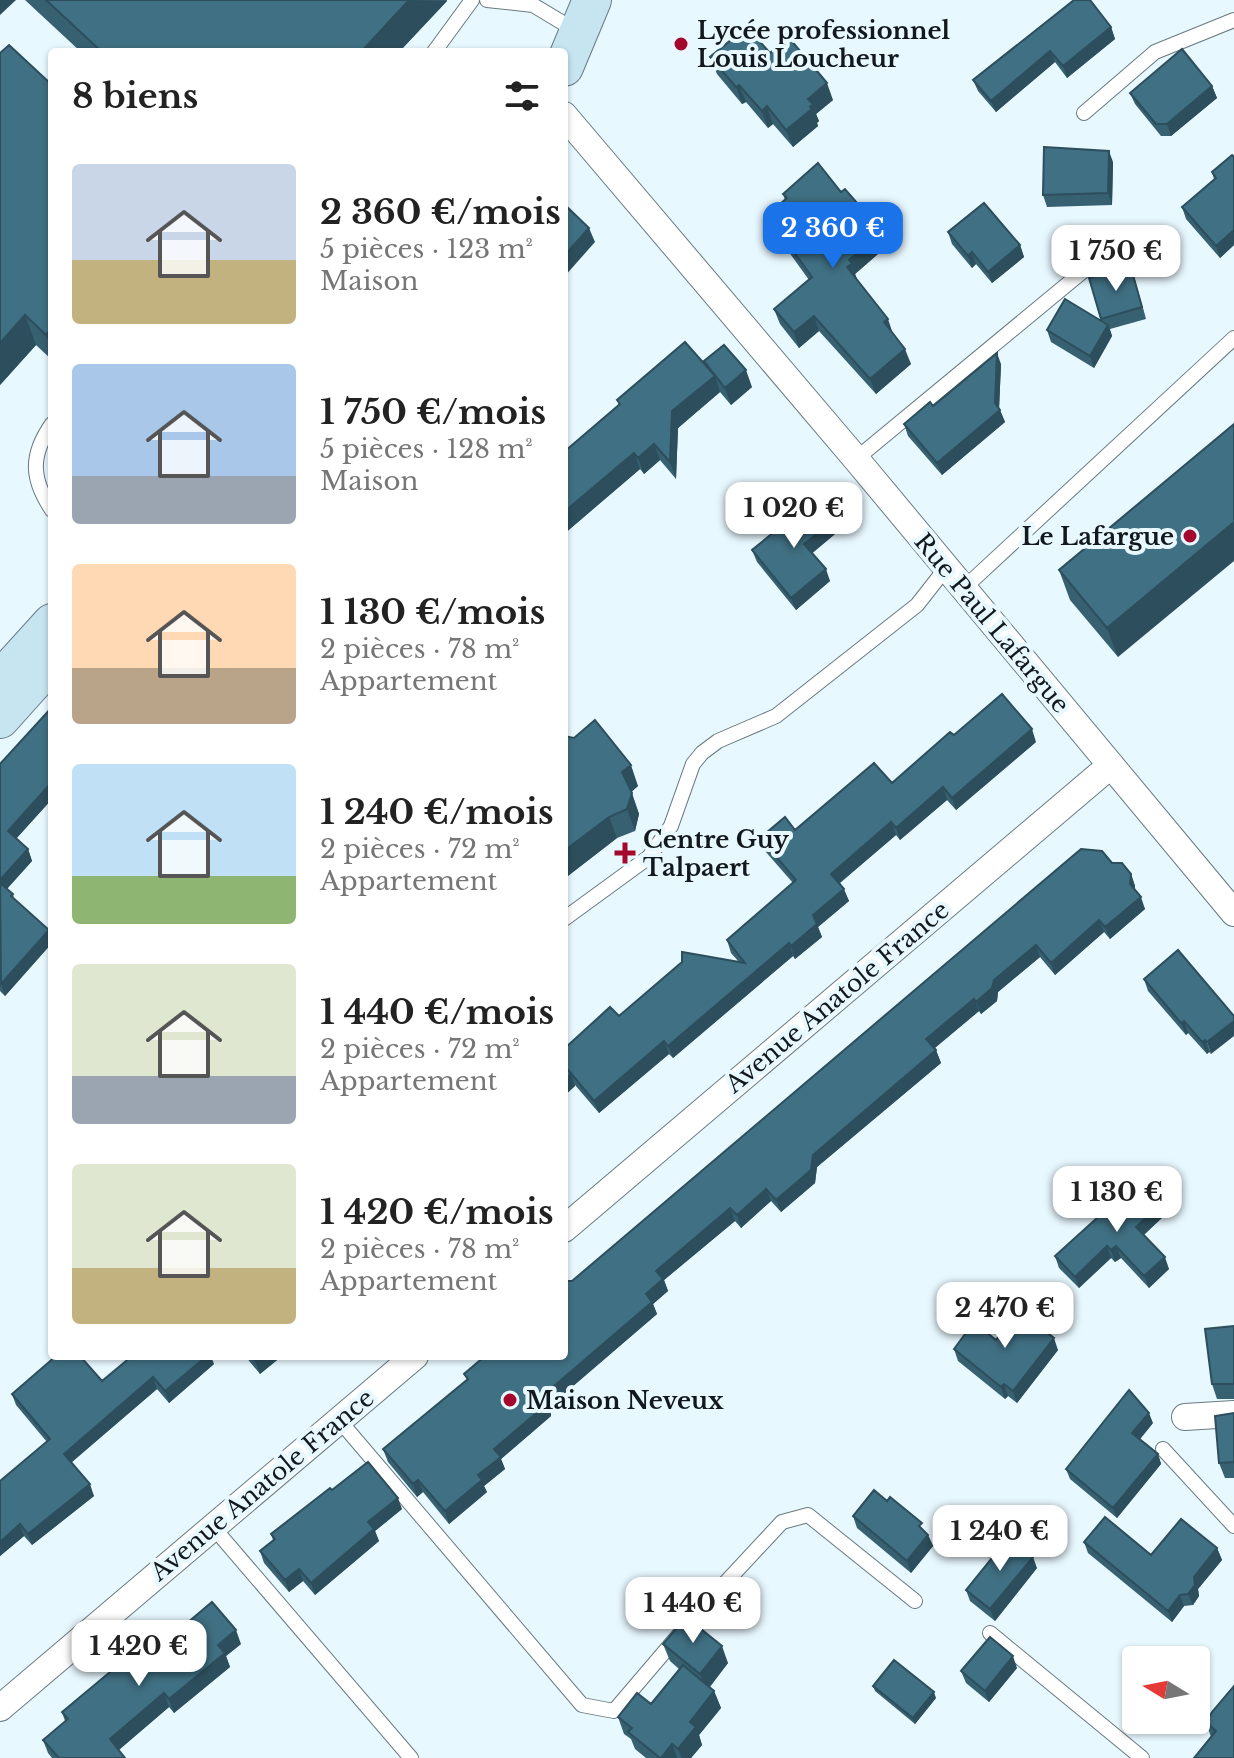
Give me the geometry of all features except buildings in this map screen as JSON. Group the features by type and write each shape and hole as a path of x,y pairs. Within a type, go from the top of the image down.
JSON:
{"street":[{"name":"Rue Paul Lafargue","path":"568,120 856,459 1234,913"},
{"path":"0,681 48,627"},
{"path":"0,719 48,665"},
{"name":"Avenue Anatole France","path":"568,1226 1111,765"},
{"name":"Avenue Anatole France","path":"0,1708 410,1360"},
{"path":"1185,1417 1234,1414"}],"lane":[{"path":"437,48 472,0"},
{"path":"487,0 533,5 579,34"},
{"path":"1084,113 1155,52 1234,20"},
{"path":"856,459 1128,234"},
{"path":"963,589 1234,338"},
{"path":"48,432 36,454 36,480 48,502"},
{"path":"568,916 649,857 671,826 693,764 702,753 718,741 776,716 917,605 946,568"},
{"path":"339,1420 582,1705 614,1711 701,1609 782,1522 808,1515 915,1601"},
{"path":"1163,1449 1234,1526"},
{"path":"213,1527 411,1758"},
{"path":"990,1633 1142,1758"}],"place":[{"name":"Lycée professionnel Louis Loucheur","path":"681,44"},
{"name":"Le Lafargue","path":"1190,536"},
{"name":"Centre Guy Talpaert","path":"625,853"},
{"name":"Maison Neveux","path":"510,1400"}]}
